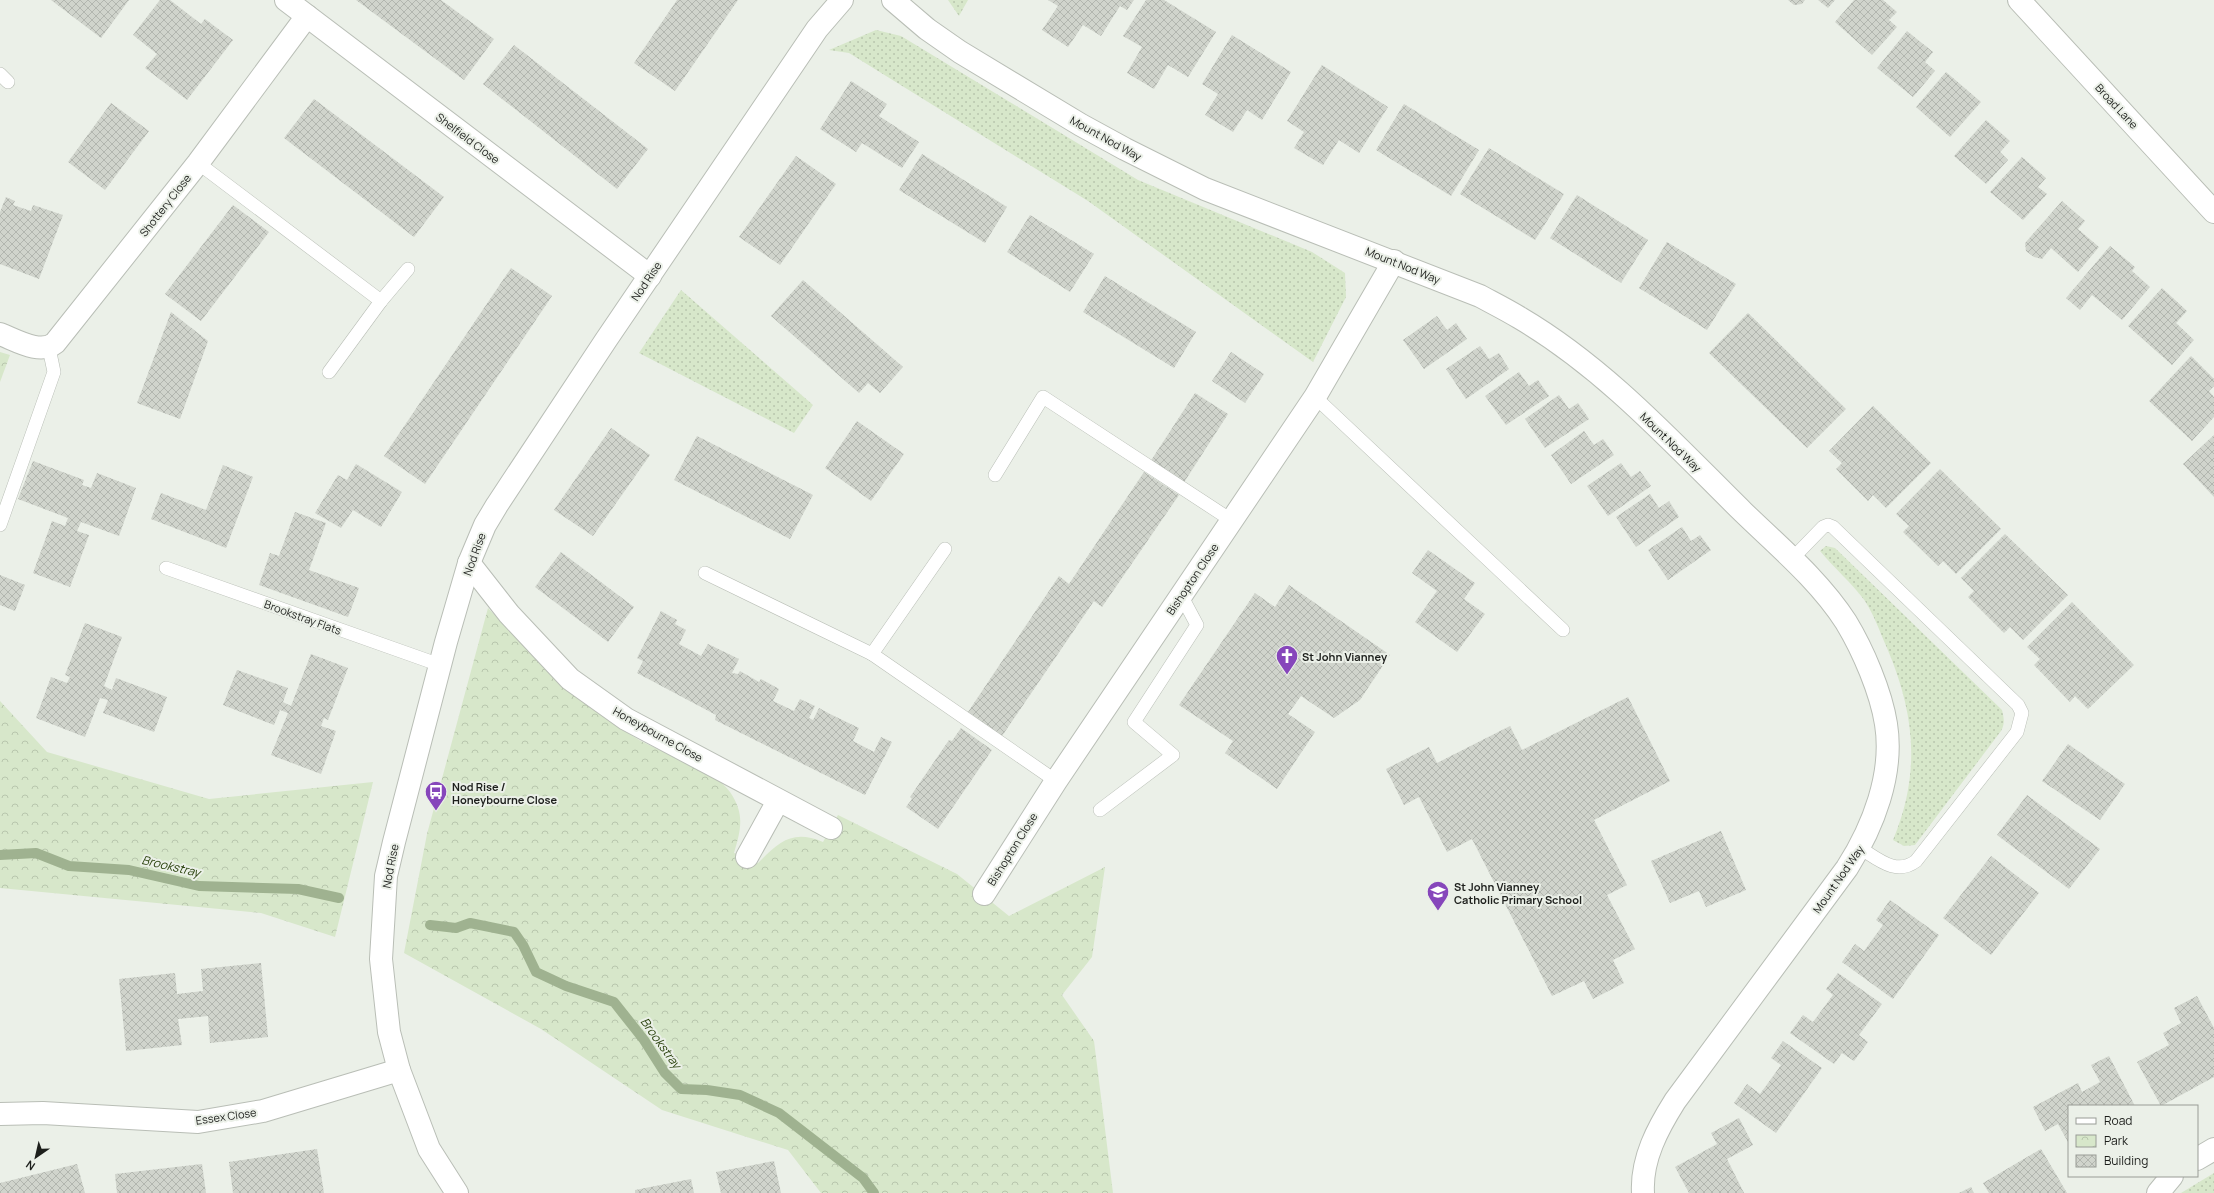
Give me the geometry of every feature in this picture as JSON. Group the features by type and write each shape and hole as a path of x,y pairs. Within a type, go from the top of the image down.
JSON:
{"street":[{"name":"Shelfield Close","path":"286,0 650,276"},
{"name":"Nod Rise","path":"457,1193 429,1149 399,1070 389,1032 381,959 386,876 440,665 469,563 485,525 497,505 818,29 842,0"},
{"name":"Mount Nod Way","path":"893,0 927,29 960,52 1125,149 1205,189 1394,261 1480,296 1520,318 1556,342 1626,399 1817,586 1846,622 1862,654 1876,689 1886,725 1887,760 1880,796 1868,834 1848,868 1671,1107 1659,1127 1648,1156 1643,1193"},
{"name":"Broad Lane","path":"2019,0 2214,212"},
{"name":"Shottery Close","path":"49,348 60,337 198,163 306,16"},
{"name":"Bishopton Close","path":"984,894 1056,781 1315,397 1394,261"},
{"path":"0,334 41,348 49,348"},
{"name":"Honeybourne Close","path":"469,563 510,614 570,679 626,719 831,828"},
{"path":"747,857 778,801"},
{"name":"Essex Close","path":"0,1114 43,1112 198,1122 263,1111 399,1070"},
{"path":"2198,1158 2214,1150"},
{"path":"2158,1193 2171,1177"}],"lane":[{"path":"198,163 381,301"},
{"path":"329,372 381,301 408,269"},
{"path":"0,525 54,372 49,348"},
{"path":"995,475 1043,397 1231,520"},
{"path":"1315,397 1563,630"},
{"path":"1791,560 1823,527 1828,525 1833,527 2018,705 2022,713 2017,732 1916,862 1909,866 1893,868 1860,848"},
{"path":"872,654 945,548"},
{"name":"Brookstray Flats","path":"166,568 440,665"},
{"path":"705,573 872,654 1056,781"},
{"path":"1100,810 1173,755 1134,722 1197,625 1181,595"}],"green space":[{"path":"948,0 968,0 959,16"},
{"path":"876,30 901,36 1138,180 1312,252 1345,273 1346,297 1313,362 1088,201 849,53 829,50"},
{"path":"681,290 813,405 794,433 639,353"},
{"path":"0,352 10,355 0,382"},
{"path":"1826,546 1835,548 2002,710 2004,721 2001,731 1915,845 1904,846 1893,840 1902,815 1908,791 1911,767 1909,720 1904,696 1887,648 1871,612 1860,594 1820,551"},
{"path":"488,608 557,677 594,709 634,737 699,768 722,783 735,800 740,815 740,829 734,853 747,857 758,863 773,849 794,837 812,838 823,842 838,815 957,874 1009,916 1105,867 1092,957 1062,995 1094,1041 1113,1193 821,1193 788,1150 662,1110 541,1029 404,953 427,834"},
{"path":"0,701 47,752 209,799 373,782 335,937 261,913 0,888"},
{"path":"2214,1173 2214,1193 2181,1193"}],"building":[{"path":"51,0 129,0 101,38"},
{"path":"160,0 170,0 201,24 205,19 233,40 187,100 145,68 157,54 133,35"},
{"path":"356,0 441,0 494,39 464,80"},
{"path":"677,0 738,0 675,91 634,63"},
{"path":"1048,0 1134,0 1127,10 1120,6 1101,36 1083,25 1068,47 1042,30 1058,6"},
{"path":"1146,0 1164,0 1216,32 1188,77 1168,65 1154,89 1127,73 1142,47 1123,36"},
{"path":"1788,0 1805,0 1802,4 1794,5"},
{"path":"1818,0 1835,0 1828,8"},
{"path":"1854,0 1883,0 1897,12 1889,20 1897,27 1872,55 1835,22"},
{"path":"1907,31 1933,52 1925,62 1935,71 1913,97 1877,68"},
{"path":"1232,35 1291,72 1262,120 1247,110 1233,132 1205,115 1218,94 1202,84"},
{"path":"514,45 648,149 617,189 483,84"},
{"path":"1322,65 1388,107 1359,153 1339,140 1323,165 1294,148 1304,132 1287,121"},
{"path":"1946,72 1981,102 1950,137 1916,107"},
{"path":"851,81 887,104 879,116 919,142 902,168 862,143 856,152 820,129"},
{"path":"314,99 444,197 414,237 284,138"},
{"path":"111,103 149,131 105,190 68,162"},
{"path":"1404,104 1479,150 1451,196 1376,150"},
{"path":"1986,120 2010,141 2000,152 2008,160 1986,184 1954,156"},
{"path":"1489,148 1564,194 1535,240 1460,194"},
{"path":"922,154 1007,207 985,243 899,190"},
{"path":"796,156 836,184 780,265 739,237"},
{"path":"2022,157 2046,178 2038,187 2047,194 2023,220 1990,192"},
{"path":"1577,195 1648,240 1621,283 1550,238"},
{"path":"6,197 15,201 13,205 31,211 33,205 63,215 39,279 0,264 0,212"},
{"path":"2062,201 2085,221 2078,229 2099,247 2078,272 2051,248 2042,259 2034,257 2026,251 2025,243"},
{"path":"233,205 269,232 201,321 165,294"},
{"path":"1030,215 1094,254 1070,292 1007,252"},
{"path":"1667,242 1736,284 1707,330 1639,288"},
{"path":"2110,246 2135,267 2132,271 2150,287 2122,320 2092,295 2080,310 2066,298"},
{"path":"511,268 552,296 425,484 384,456"},
{"path":"1105,276 1196,332 1174,368 1083,312"},
{"path":"803,280 903,367 880,393 868,383 859,393 771,316"},
{"path":"2162,288 2187,311 2176,323 2194,340 2172,365 2128,326"},
{"path":"171,312 208,341 180,419 137,403"},
{"path":"1748,313 1846,409 1807,448 1709,353"},
{"path":"1437,316 1447,330 1456,323 1467,339 1424,369 1403,340"},
{"path":"1480,346 1489,359 1499,353 1509,369 1466,399 1446,369"},
{"path":"1231,352 1264,374 1245,403 1212,381"},
{"path":"2191,356 2214,379 2214,386 2209,391 2214,397 2214,417 2192,441 2149,401"},
{"path":"1519,372 1529,386 1538,380 1549,396 1506,425 1485,396"},
{"path":"1195,393 1228,414 1183,484 1150,462"},
{"path":"1559,395 1569,409 1578,403 1589,419 1545,448 1525,419"},
{"path":"1873,406 1931,463 1886,508 1873,495 1868,501 1836,469 1842,463 1829,451"},
{"path":"857,421 904,454 871,501 825,468"},
{"path":"611,428 650,455 593,536 554,510"},
{"path":"1584,431 1594,445 1603,439 1614,455 1571,484 1551,455"},
{"path":"2214,435 2214,497 2183,464"},
{"path":"697,436 813,495 790,539 674,480"},
{"path":"33,461 84,480 82,485 91,488 97,473 136,488 119,536 81,522 77,531 89,535 70,587 33,573 52,521 65,526 68,518 18,499"},
{"path":"1621,463 1631,477 1640,471 1651,486 1608,516 1587,486"},
{"path":"356,464 402,492 381,527 353,510 341,528 315,513 338,475 347,480"},
{"path":"223,465 253,477 226,548 151,519 161,493 206,510"},
{"path":"1940,469 2001,529 1956,574 1943,561 1938,566 1903,532 1909,526 1896,514"},
{"path":"1144,472 1179,495 1102,607 1094,601 1002,736 968,712 1059,576 1069,584"},
{"path":"1650,494 1659,508 1669,501 1679,517 1636,547 1616,517"},
{"path":"295,512 326,523 309,570 359,588 348,617 259,585 270,553 279,556"},
{"path":"1682,527 1691,541 1700,535 1711,550 1668,580 1648,550"},
{"path":"2005,534 2068,595 2023,640 2010,627 2004,633 1968,597 1974,591 1961,578"},
{"path":"1428,550 1475,583 1464,599 1485,614 1457,652 1415,622 1437,591 1412,573"},
{"path":"561,552 634,607 608,642 535,587"},
{"path":"0,575 25,585 15,611 0,605"},
{"name":"St John Vianney","path":"1289,585 1390,655 1360,700 1334,718 1301,696 1288,714 1315,732 1277,789 1225,753 1233,741 1179,705 1255,593 1275,607"},
{"path":"2072,602 2134,665 2088,709 2075,696 2070,702 2034,665 2040,659 2027,647"},
{"path":"661,611 677,620 675,624 686,630 679,644 701,656 708,644 739,659 732,673 738,674 740,671 759,682 761,679 779,689 773,701 794,711 800,699 815,706 809,718 813,720 819,708 859,728 853,741 874,752 881,737 892,742 865,795 715,720 716,715 637,673 643,661 637,658"},
{"path":"85,623 122,637 104,686 112,690 116,678 167,697 154,732 103,713 108,700 100,698 85,737 36,718 51,677 67,683 70,677 65,675"},
{"path":"311,654 348,668 328,720 324,718 321,726 336,731 321,774 271,755 288,713 280,710 274,725 223,705 237,670 288,688 283,702 291,706"},
{"path":"1628,697 1670,781 1594,820 1627,885 1607,895 1635,949 1613,960 1624,983 1593,999 1584,981 1552,996 1472,839 1447,852 1419,797 1404,805 1386,769 1429,747 1437,763 1510,726 1522,750"},
{"path":"961,728 992,750 938,829 906,807 912,799 910,797 949,740 952,741"},
{"path":"2068,744 2125,784 2100,820 2042,781"},
{"path":"2027,795 2100,849 2069,889 1997,835"},
{"path":"1721,831 1746,890 1706,907 1699,891 1670,903 1651,861"},
{"path":"1991,856 2039,893 1991,955 1943,918"},
{"path":"1890,900 1939,935 1893,999 1842,962 1855,944 1864,951 1883,925 1876,920"},
{"path":"261,963 268,1037 210,1043 208,1016 178,1019 182,1045 126,1051 119,979 175,973 177,994 203,991 201,969"},
{"path":"1838,973 1882,1004 1859,1035 1868,1042 1854,1061 1842,1053 1834,1064 1790,1033 1803,1015 1813,1022 1833,995 1826,989"},
{"path":"2197,996 2214,1028 2214,1077 2160,1105 2137,1062 2169,1045 2163,1033 2181,1023 2174,1008"},
{"path":"1783,1041 1822,1068 1776,1133 1734,1103 1747,1084 1760,1094 1781,1065 1771,1058"},
{"path":"2109,1056 2134,1105 2068,1105 2068,1142 2058,1124 2045,1131 2033,1107 2078,1083 2082,1092 2100,1082 2091,1065"},
{"path":"1739,1118 1753,1145 1727,1159 1744,1193 1689,1193 1675,1167 1717,1144 1711,1133"},
{"path":"317,1149 324,1193 233,1193 229,1162"},
{"path":"2041,1149 2067,1193 1989,1193 1983,1183"},
{"path":"774,1161 781,1193 721,1193 716,1172"},
{"path":"77,1164 85,1193 0,1193 0,1183"},
{"path":"202,1164 206,1193 117,1193 115,1174"},
{"path":"691,1179 694,1193 635,1193 635,1190"},
{"path":"1971,1187 1974,1193 1959,1193"}],"waterway":[{"name":"Brookstray","path":"0,855 36,853 69,866 129,870 199,886 298,889 339,898"},
{"name":"Brookstray","path":"430,925 456,928 470,923 514,932 523,945 536,972 566,986 614,1002 644,1040 665,1073 681,1089 707,1090 740,1095 779,1113 863,1178 874,1193"}],"place":[{"name":"St John Vianney","path":"1287,676"},
{"name":"Nod Rise / Honeybourne Close","path":"436,812"},
{"name":"St John Vianney Catholic Primary School","path":"1438,912"}]}
